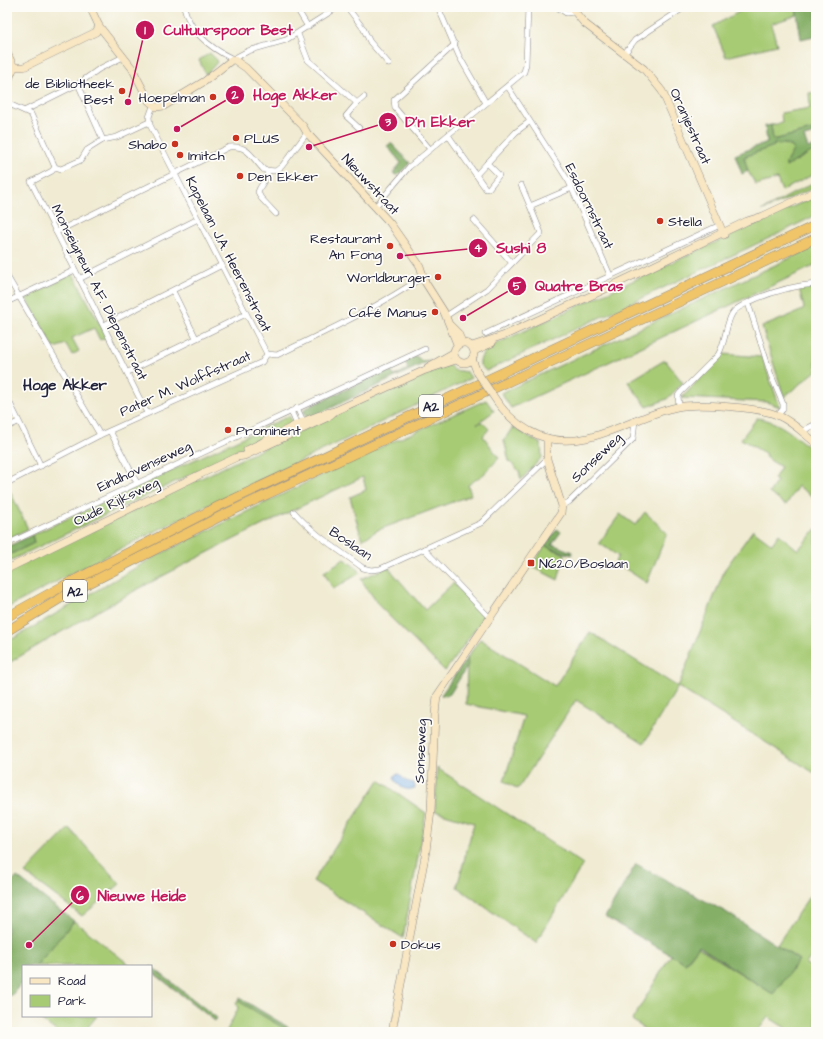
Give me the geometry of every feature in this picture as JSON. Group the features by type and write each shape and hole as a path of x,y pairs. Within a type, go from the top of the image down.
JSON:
{"highway":[{"name":"A2","path":"7,617 63,586 218,506 816,225"},
{"name":"A2","path":"7,631 66,595 223,515 816,238"}],"main road":[{"path":"90,7 99,26 132,68 153,106 156,107 168,104 205,81 233,59"},
{"name":"Oranjestraat","path":"573,9 584,23 644,69 662,91 724,234"},
{"path":"14,67 24,67 96,32 99,26"},
{"path":"7,53 14,67 7,84"},
{"name":"Nieuwstraat","path":"233,59 246,68 303,126 307,133 388,220 420,266 425,282 446,316 460,343"},
{"path":"470,361 460,362 455,356 460,343 473,348 498,340 504,335 816,191"},
{"path":"473,348 470,361 506,414 520,426 547,438 568,441 590,438 660,411 679,406 761,410 778,415 816,443"},
{"name":"Oude Rijksweg","path":"7,569 237,457 243,452 328,417 335,411 455,356"},
{"name":"Sonseweg","path":"392,1032 426,851 431,811 436,700 440,689 561,513 562,506 547,459 547,438"}],"street":[{"path":"184,7 190,23 202,39 221,54 233,59 248,52 273,45 298,34 338,7"},
{"path":"296,7 308,27"},
{"path":"346,7 363,28 370,42 389,64"},
{"path":"438,7 459,56 486,103"},
{"path":"375,207 410,167 486,103 508,87 524,72 526,64 528,7"},
{"name":"Oranjestraat","path":"557,7 566,13 573,9"},
{"path":"625,53 635,40 685,7"},
{"path":"298,34 308,60 357,103"},
{"path":"430,150 396,108 394,100 455,44"},
{"path":"26,110 78,84 99,69 123,57"},
{"path":"78,84 103,140"},
{"name":"Esdoornstraat","path":"508,87 572,188 610,275"},
{"path":"359,128 346,116 364,97"},
{"path":"7,103 26,110 31,114 55,167 61,169 81,160 87,150 103,140 117,137 149,122 153,106"},
{"name":"Kapelaan J.A. Heerenstraat","path":"149,122 246,314 268,354"},
{"path":"476,174 516,132 530,122"},
{"path":"56,232 229,147 239,146 246,149 258,164 268,171 276,171 282,166 307,133"},
{"path":"448,136 486,188 489,188 498,179 498,173 487,163"},
{"name":"Monseigneur A.F. Diepenstraat","path":"55,167 52,171 31,182 79,279 128,372 147,413"},
{"path":"268,171 266,181 260,186 258,192 261,198 276,214"},
{"path":"446,316 487,289 541,233 521,185"},
{"path":"530,206 572,188"},
{"path":"79,279 198,219"},
{"path":"474,220 512,263"},
{"path":"485,334 720,225"},
{"path":"104,325 222,265"},
{"path":"7,302 75,270"},
{"path":"7,276 100,435"},
{"path":"268,354 277,355 351,319 387,300 424,276"},
{"path":"679,406 678,396 680,393 718,355 722,349 732,314 736,309 762,295 787,287 816,284"},
{"path":"173,291 196,338"},
{"path":"748,303 771,375 783,404 783,409 778,415"},
{"path":"128,372 246,314"},
{"path":"509,323 514,331"},
{"name":"Eindhovenseweg","path":"7,544 425,349"},
{"name":"Pater M. Wolffstraat","path":"7,482 110,430 262,362 268,354"},
{"path":"7,397 41,466"},
{"path":"298,408 302,427"},
{"path":"291,411 302,427"},
{"name":"Sonseweg","path":"562,506 569,502 633,439 635,420"},
{"path":"7,427 18,422"},
{"path":"803,432 816,424"},
{"path":"110,430 137,483"},
{"name":"Boslaan","path":"294,512 304,524 364,568 371,570 380,569 481,523 547,459"},
{"path":"424,549 490,618"}],"green space":[{"path":"748,7 796,7 797,15 771,24 777,45 726,57 713,26"},
{"path":"796,7 816,7 816,48 814,36 801,39"},
{"path":"210,53 218,61 206,75 199,60"},
{"path":"816,92 816,129 773,140 771,125 782,123 781,113 810,108 809,93"},
{"path":"771,125 773,140 816,129 816,134 804,137 808,148 816,145 816,149 786,167 793,148 787,144 774,144 774,146 744,157 748,171 742,174 735,155 767,142 765,126"},
{"path":"391,143 410,163 397,176 393,173 401,163 387,146"},
{"path":"781,143 793,148 786,167 816,149 816,173 782,191 777,179 756,185 746,168 744,157 774,146 774,144"},
{"path":"816,181 816,187 761,211"},
{"path":"816,196 816,215 486,371 480,365 480,360 484,352 483,350"},
{"path":"816,246 816,265 511,408 501,393"},
{"path":"73,274 107,337 100,340 94,328 72,338 79,351 72,355 66,344 54,348 26,298"},
{"path":"816,287 816,371 784,397 762,327 803,310 804,308 799,288"},
{"path":"722,354 762,357 780,407 767,402 682,398"},
{"path":"416,356 422,361 431,360 308,419 304,414 304,409 390,369 394,376 408,369 405,362"},
{"path":"665,360 683,383 667,399 647,407 628,382"},
{"path":"449,365 454,370 467,372 471,378 180,519 64,577 7,608 7,571 362,401"},
{"path":"486,400 494,411 477,424 482,422 489,429 483,436 499,458 484,474 468,485 471,495 378,530 362,540 350,497 366,490 363,477 272,520 138,589 7,664 7,642 156,556 363,455"},
{"path":"289,416 292,421 292,426 7,562 7,556 34,542 32,535"},
{"path":"757,418 782,427 816,454 816,499 798,486 786,505 769,493 777,481 774,479 781,467 765,457 766,454 741,439"},
{"path":"513,427 541,444 542,457 521,480 519,471 509,461 504,440"},
{"path":"7,485 28,529 7,539"},
{"path":"645,512 667,533 647,583 615,562 618,556 599,543 620,514 635,525"},
{"path":"557,529 561,532 552,544 572,552 572,555 545,546"},
{"path":"816,529 816,774 678,687 725,569 753,530 772,544 779,534 798,550"},
{"path":"32,535 34,543 7,556 7,547"},
{"path":"545,546 565,554 558,580 531,566"},
{"path":"344,559 358,569 360,573 333,589 324,572"},
{"path":"388,567 425,610 453,583 484,617 445,671 381,608 361,579"},
{"path":"590,632 678,687 644,743 576,700 518,789 504,781 524,716 466,704 467,658 480,639 555,686"},
{"path":"467,658 468,665 450,694 446,696 441,695"},
{"path":"437,768 583,864 536,943 457,887 474,823 435,811"},
{"path":"379,780 426,813 403,938 313,881"},
{"path":"69,828 120,884 82,916 25,873"},
{"path":"636,864 726,912 799,960 773,994 699,946 685,963 605,917"},
{"path":"17,877 74,921 37,965 22,965 22,982 11,996 7,993 7,887"},
{"path":"816,886 816,950 806,964 816,970 816,1032 792,1032 768,1017 757,1032 649,1032 632,1020 671,955 686,963 698,947 773,994 799,960 777,945"},
{"path":"74,921 130,965 37,965"},
{"path":"152,967 217,1018 215,1021 152,972"},
{"path":"240,998 296,1032 290,1032 238,1001"},
{"path":"238,1001 290,1032 229,1032 227,1030 239,1007 236,1004"},
{"path":"38,1017 96,1017 84,1032 57,1032"}],"water":[{"path":"399,774 406,781 414,783 415,788 405,789 400,786 394,778 395,775"}],"place":[{"name":"de Bibliotheek Best","path":"122,91"},
{"name":"Hoepelman","path":"213,97"},
{"name":"Cultuurspoor Best","path":"128,102"},
{"name":"Hoge Akker","path":"177,129"},
{"name":"PLUS","path":"236,138"},
{"name":"Shabo","path":"175,144"},
{"name":"D'n Ekker","path":"309,147"},
{"name":"Imitch","path":"180,155"},
{"name":"Den Ekker","path":"240,176"},
{"name":"Stella","path":"660,221"},
{"name":"Restaurant An Fong","path":"390,246"},
{"name":"Sushi 8","path":"400,256"},
{"name":"Worldburger","path":"438,277"},
{"name":"Café Manus","path":"435,312"},
{"name":"Quatre Bras","path":"463,318"},
{"name":"Prominent","path":"228,430"},
{"name":"N620/Boslaan","path":"531,563"},
{"name":"Dokus","path":"393,944"},
{"name":"Nieuwe Heide","path":"29,945"}],"district":[{"name":"Hoge Akker","path":"65,385"}]}
